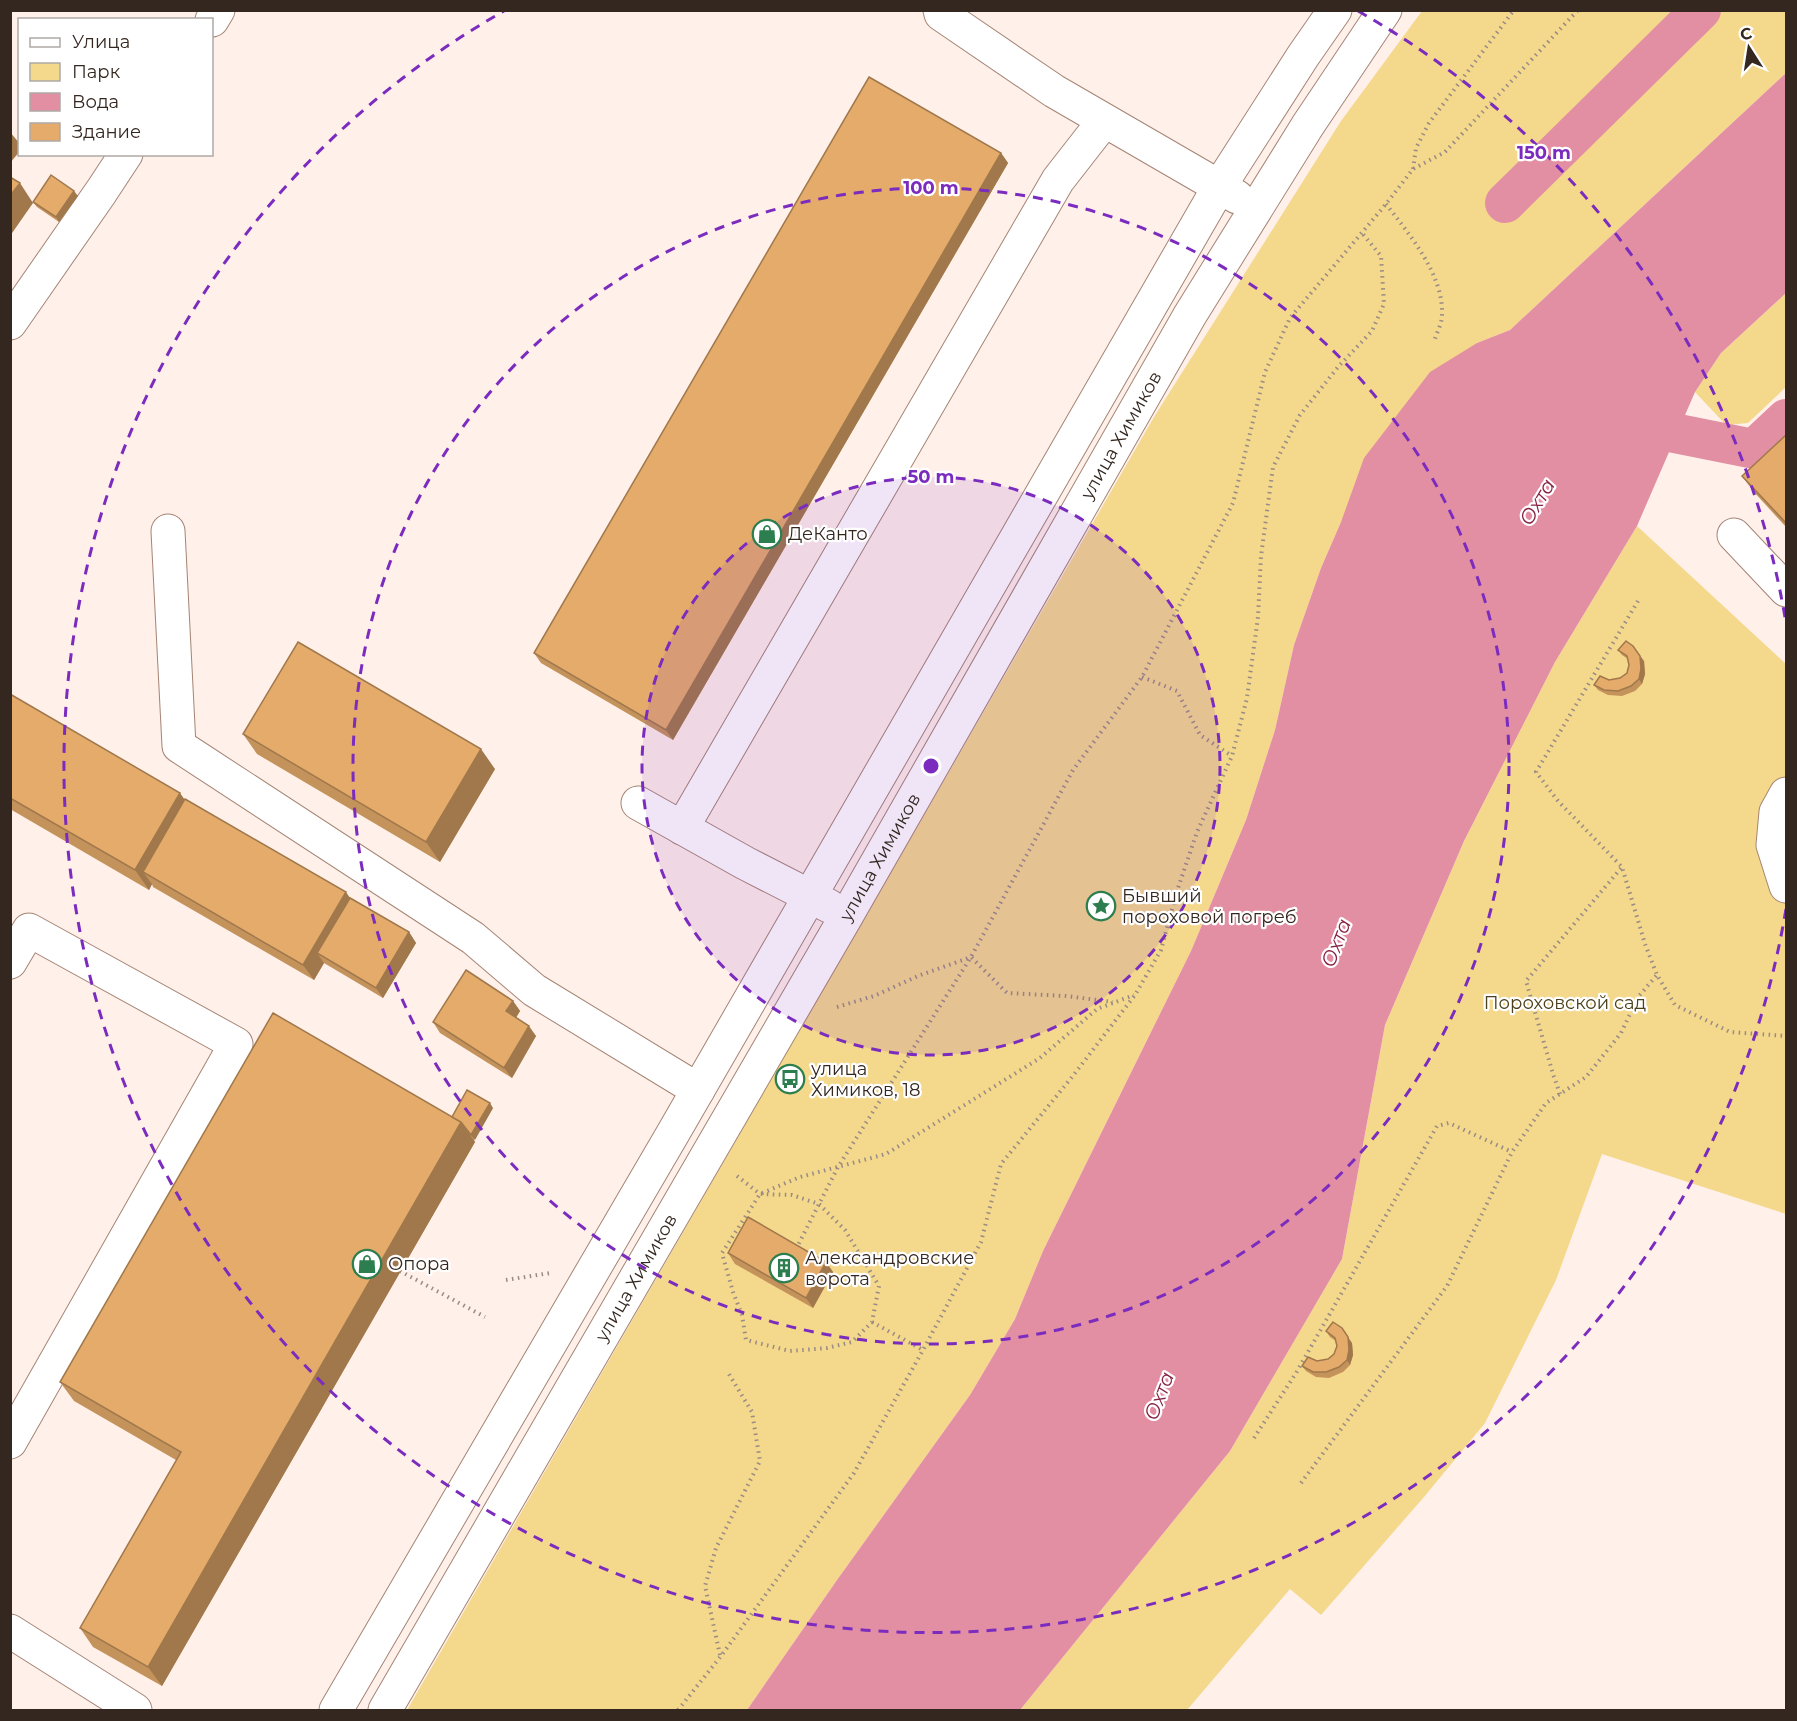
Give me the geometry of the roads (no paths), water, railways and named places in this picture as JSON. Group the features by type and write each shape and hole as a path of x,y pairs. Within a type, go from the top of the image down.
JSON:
{"street":[{"path":"940,10 941,14 1054,91 1256,207"},
{"path":"336,1710 698,1090 1219,187 1335,10"},
{"name":"улица Химиков","path":"385,1710 847,915 1190,315 1314,116 1385,10"},
{"path":"682,828 1058,180 1104,121"},
{"path":"10,323 125,156"},
{"path":"168,531 179,746 473,938 534,990 698,1090"},
{"path":"1734,535 1786,590"},
{"path":"1786,794 1776,812 1773,845 1786,886"},
{"path":"638,804 745,863 847,915"},
{"path":"10,962 29,930 237,1044 10,1442"},
{"path":"10,1631 135,1710"}],"water":[{"name":"Охта","path":"1786,73 1786,293 1721,353 1695,392 1637,526 1555,662 1464,841 1385,1025 1342,1259 1230,1451 1020,1710 747,1710 970,1395 1015,1319 1043,1251 1191,951 1246,820 1275,730 1294,645 1364,458 1430,372 1477,343 1510,330"}],"waterway":[{"path":"1505,203 1701,10"},
{"path":"1624,423 1754,449 1786,419"}],"place":[{"name":"ДеКанто","path":"767,534"},
{"name":"Бывший пороховой погреб","path":"1101,906"},
{"name":"улица Химиков, 18","path":"790,1079"},
{"name":"Опора","path":"367,1264"},
{"name":"Александровские ворота","path":"784,1268"}],"park label":[{"name":"Пороховской сад","path":"1565,1003"}]}
